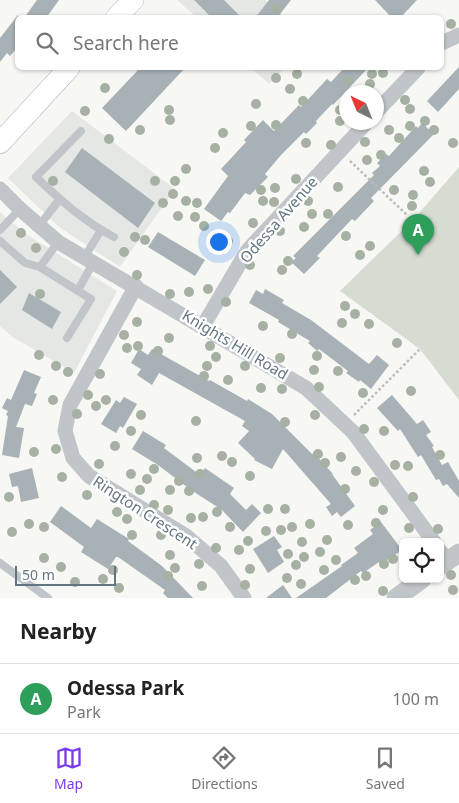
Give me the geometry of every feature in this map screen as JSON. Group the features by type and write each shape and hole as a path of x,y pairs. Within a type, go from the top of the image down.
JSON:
{"main road":[{"path":"119,15 133,0"},
{"path":"0,142 67,70"}],"street":[{"path":"444,41 459,35"},
{"path":"384,104 416,70"},
{"name":"Odessa Avenue","path":"203,326 247,251 360,130"},
{"name":"Knights Hill Road","path":"0,189 58,242 136,286 306,388 352,432 431,538"},
{"name":"Rington Crescent","path":"136,286 70,405 65,431 73,458 90,476 186,536 221,566 244,598"},
{"path":"396,598 417,583"}],"lane":[{"path":"81,131 36,177 59,200 114,237"},
{"path":"39,226 59,200"},
{"path":"0,230 20,209"},
{"path":"78,290 101,230"},
{"path":"0,241 25,263 40,267 91,299 67,338"},
{"path":"40,267 58,242"},
{"path":"0,563 48,598"}],"path":[{"path":"340,152 408,216"},
{"path":"344,425 420,349"}],"shaded area":[{"path":"177,0 265,0 283,15 194,15"},
{"path":"253,70 282,70 269,84"},
{"path":"72,111 175,189 120,267 59,227 8,178"},
{"path":"459,167 459,400 420,349 340,291 414,219"},
{"path":"0,212 26,234 117,291 74,373 11,336 0,326"}],"building":[{"path":"37,0 59,0 48,15 26,15"},
{"path":"194,0 224,0 239,15 209,15"},
{"path":"269,0 291,0 279,15 257,15"},
{"path":"375,0 417,0 403,15 389,15"},
{"path":"15,19 15,50 10,56 7,53 0,62 0,38"},
{"path":"459,67 459,89 438,112 427,101"},
{"path":"138,70 183,70 126,131 102,108"},
{"path":"342,70 366,70 352,85 339,85 339,99 316,121 317,123 306,134 304,132 281,155 265,174 268,177 250,195 245,193 230,213 228,212 221,221 204,209 228,176 221,169 246,142 244,140 263,120 274,131 299,105 301,107 327,79 331,82"},
{"path":"422,123 434,134 371,198 374,201 355,221 352,219 317,256 320,258 304,274 291,262 296,258 293,256 374,175 372,173 380,166 377,163 386,154 389,156 416,126 418,128"},
{"path":"82,148 155,203 138,228 65,172"},
{"path":"158,232 205,260 195,276 148,247"},
{"path":"0,270 17,287 0,304"},
{"path":"265,289 284,300 282,303 311,320 369,364 377,355 389,365 371,389 360,380 359,382 346,373 348,371 319,349 317,351 308,343 310,341 249,303 256,290 263,294"},
{"path":"29,293 61,312 52,329 22,310"},
{"path":"139,349 148,355 152,349 247,401 248,399 272,414 312,454 314,453 333,474 355,506 341,517 337,512 332,516 326,507 331,504 283,449 272,469 254,460 238,443 249,431 242,426 245,421 159,373 152,385 137,375 141,369 131,363"},
{"path":"24,370 41,377 34,393 37,394 32,406 25,404 16,427 24,428 19,458 2,455 8,411 2,408 7,398 11,400"},
{"path":"392,395 417,424 423,420 431,432 426,435 434,446 432,447 442,465 448,462 459,481 459,498 447,484 443,486 439,479 436,480 421,455 418,457 400,429 398,431 377,408"},
{"path":"124,397 137,404 123,428 120,426 116,433 101,424 116,400 120,403"},
{"path":"143,431 166,445 164,448 200,475 205,468 234,488 230,494 246,510 252,504 261,513 243,532 222,510 132,449"},
{"path":"32,468 39,498 21,502 18,486 12,487 9,474"},
{"path":"61,506 91,528 97,519 129,539 128,541 162,566 193,598 168,598 163,593 165,590 118,557 116,557 108,569 81,552 84,547 50,522"},
{"path":"381,522 399,546 399,552 363,573 361,571 326,598 296,598 358,553 354,548 373,534 370,530"},
{"path":"274,536 282,547 277,550 284,562 268,573 253,549"},
{"path":"283,585 292,598 266,598"}],"place":[{"name":"Odessa Park","path":"418,255"}]}
